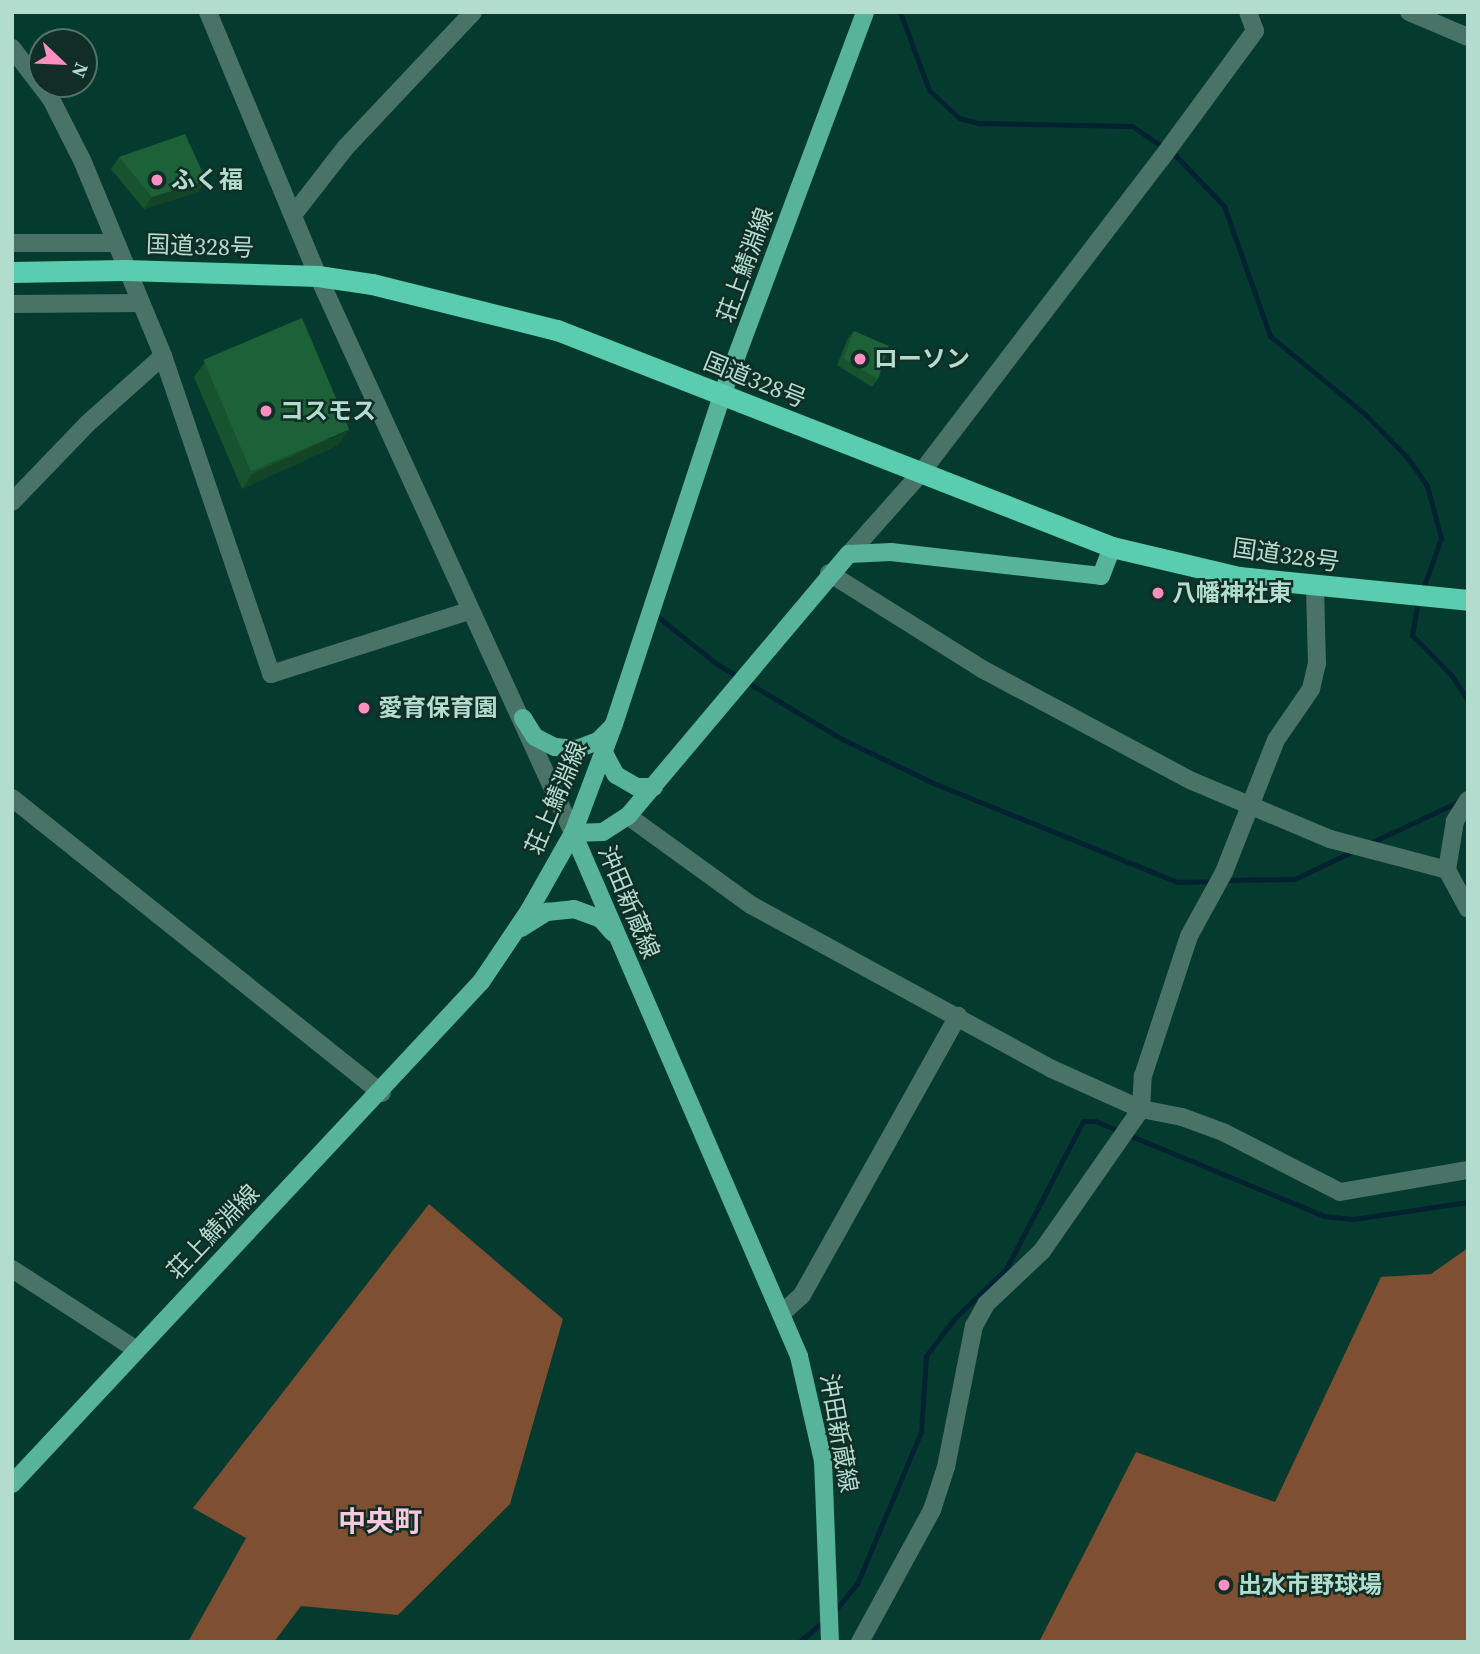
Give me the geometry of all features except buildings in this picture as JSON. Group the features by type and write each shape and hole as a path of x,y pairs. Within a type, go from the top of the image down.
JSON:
{"highway":[{"name":"国道328号","path":"12,272 125,270 318,276 372,284 546,327 1112,547 1199,569 1315,588 1468,600"}],"main road":[{"name":"荘上鯖淵線","path":"12,1484 135,1349 382,1093 481,982 514,933 573,833 614,724 722,395 865,12"},
{"path":"849,554 891,552 1101,576 1112,547"},
{"name":"沖田新蔵線","path":"830,1642 823,1461 808,1388 781,1314 573,833 603,832 628,816 829,573 849,554"},
{"path":"523,718 535,737 566,748 598,741 614,724"},
{"path":"603,751 616,775 638,787 654,787"},
{"path":"514,933 547,912 574,909 601,919 620,940"}],"street":[{"path":"208,12 318,276 468,611 523,718 573,833"},
{"path":"293,215 346,147 473,12"},
{"path":"849,554 920,474 1161,159 1255,31 1248,12"},
{"path":"1409,12 1468,37"},
{"path":"12,48 51,99 82,160 113,243 163,356 271,674 468,611"},
{"path":"12,243 113,243"},
{"path":"12,304 141,303"},
{"path":"12,502 87,424 163,356"},
{"path":"829,573 995,676 1192,781 1330,839 1447,870"},
{"path":"860,1642 932,1510 955,1426 965,1354 986,1304 1042,1251 1141,1109 1143,1076 1178,963 1224,872 1276,740 1311,689 1317,664 1315,588"},
{"path":"12,798 382,1093"},
{"path":"1468,800 1455,821 1447,870 1468,909"},
{"path":"628,816 751,905 1052,1069 1141,1109 1182,1117 1223,1132 1340,1192 1468,1170"},
{"path":"781,1314 802,1295 958,1016"},
{"path":"12,1269 135,1349"}],"shaded area":[{"path":"429,1204 563,1319 510,1504 398,1615 301,1606 274,1642 188,1642 246,1538 193,1508"},
{"path":"1468,1248 1468,1642 1039,1642 1136,1452 1275,1502 1381,1277 1431,1274"}],"waterway":[{"path":"900,12 929,90 959,118 978,123 1132,126 1176,156 1224,206 1270,336 1365,414 1407,457 1427,486 1441,538 1422,592"},
{"path":"1418,601 1412,635 1452,676 1468,701"},
{"path":"653,613 717,664 842,739 931,782 1177,882 1216,881"},
{"path":"1368,844 1460,801"},
{"path":"1225,880 1295,879 1353,851"},
{"path":"834,1612 857,1584 921,1432 926,1356 954,1319 1006,1269 1083,1121 1095,1121 1324,1216 1353,1219 1468,1202"},
{"path":"799,1642 824,1621"}],"place":[{"name":"ふく福","path":"157,180"},
{"name":"ローソン","path":"860,359"},
{"name":"コスモス","path":"266,411"},
{"name":"八幡神社東","path":"1158,593"},
{"name":"愛育保育園","path":"364,708"},
{"name":"出水市野球場","path":"1224,1585"}],"district":[{"name":"中央町","path":"380,1521"}]}
